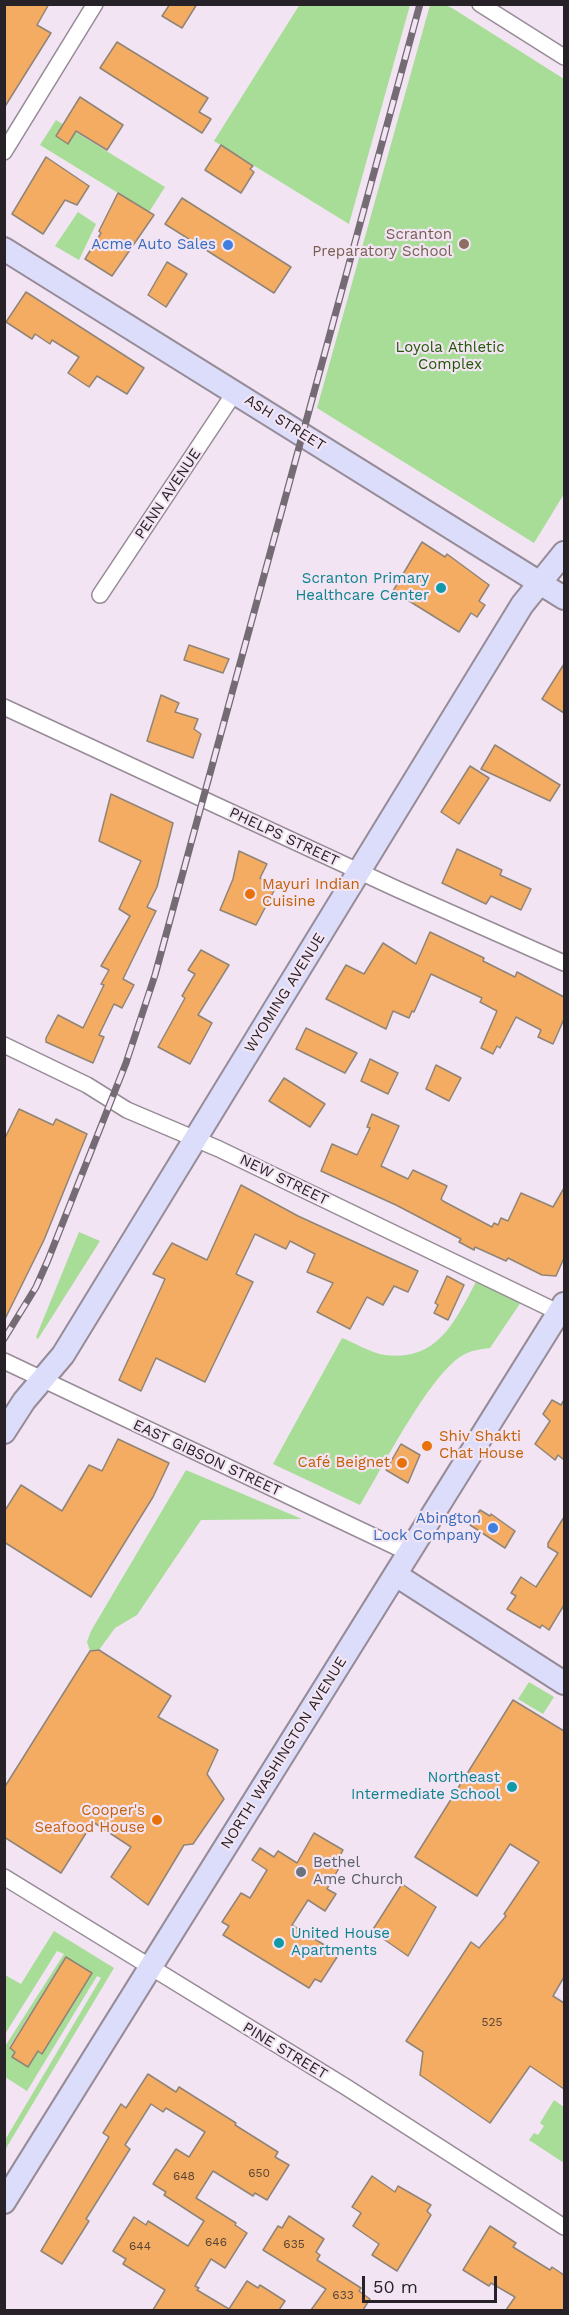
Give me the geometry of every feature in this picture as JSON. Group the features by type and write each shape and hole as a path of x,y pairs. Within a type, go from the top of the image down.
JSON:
{"street":[{"path":"4,152 95,4"},
{"path":"480,4 564,57"},
{"name":"ASH STREET","path":"4,249 564,598"},
{"name":"PENN AVENUE","path":"100,595 236,393"},
{"name":"WYOMING AVENUE","path":"4,1432 24,1401 63,1355 193,1139 361,872 516,615 564,553"},
{"name":"PHELPS STREET","path":"4,707 564,963"},
{"name":"NEW STREET","path":"4,1045 87,1085 127,1110 219,1149 563,1310"},
{"name":"NORTH WASHINGTON AVENUE","path":"4,2202 563,1310"},
{"name":"EAST GIBSON STREET","path":"4,1361 409,1553"},
{"path":"396,1575 564,1683"},
{"name":"PINE STREET","path":"4,1877 346,2087 564,2226"}],"green space":[{"path":"300,4 410,5 349,224 214,141"},
{"name":"Loyola Athletic Complex","path":"430,5 445,5 452,8 564,79 564,494 534,543 317,408"},
{"path":"56,120 165,187 149,212 40,145"},
{"path":"78,212 96,224 79,260 55,246"},
{"path":"79,1232 100,1241 38,1339 36,1337"},
{"path":"477,1280 521,1302 490,1348 467,1353 453,1362 439,1378 409,1421 360,1505 273,1464 342,1338 385,1355 419,1352 432,1345 453,1323"},
{"path":"186,1470 302,1519 201,1520 137,1615 115,1628 99,1650 90,1651 87,1642 91,1631"},
{"path":"529,1682 554,1697 543,1714 518,1699"},
{"path":"54,1931 114,1968 5,2150 5,2140 101,1978 97,1976 27,2091 5,2077 4,2048 64,1954 57,1951 5,2034 5,1975 21,1984","holes":["66,1958 42,2053 38,2051 28,2067 12,2057 15,2052 9,2047"]},
{"path":"554,2100 564,2107 564,2163 529,2140 534,2133 538,2135 544,2126 540,2123"}],"building":[{"path":"4,4 49,4 37,25 51,33 4,108"},
{"path":"170,4 197,4 182,28 162,16"},
{"path":"117,42 208,98 199,112 211,119 202,133 100,68"},
{"path":"80,97 123,125 107,150 76,131 68,144 56,136"},
{"path":"221,145 253,166 250,169 254,172 241,193 205,170"},
{"path":"46,157 89,186 77,205 65,200 43,234 12,214"},
{"path":"118,193 154,215 112,276 85,259 101,233 99,231"},
{"name":"Acme Auto Sales","path":"182,198 291,267 274,293 165,224"},
{"path":"167,262 187,274 166,307 148,295"},
{"path":"26,292 144,368 127,394 97,376 89,387 68,373 79,357 52,340 50,344 35,334 32,339 6,322"},
{"name":"Scranton Primary Healthcare Center","path":"422,542 445,557 447,554 489,585 479,601 485,605 477,617 471,613 459,632 393,591"},
{"path":"189,645 229,659 223,673 184,660"},
{"path":"564,664 564,713 542,699"},
{"path":"161,695 179,703 175,712 198,719 194,729 201,734 193,758 147,741"},
{"path":"495,745 560,785 550,801 481,769"},
{"path":"470,766 489,778 459,824 441,812"},
{"path":"111,794 173,823 157,887 147,907 156,911 123,979 134,985 122,1008 114,1004 99,1035 104,1037 93,1063 46,1042 46,1038 58,1015 83,1028 109,970 101,966 130,916 119,909 141,861 99,841"},
{"path":"457,849 502,870 500,875 531,889 521,910 491,896 486,904 442,883"},
{"name":"Mayuri Indian Cuisine","path":"239,851 267,864 260,878 276,887 256,925 220,910 233,879"},
{"path":"430,932 484,958 483,961 515,977 517,972 564,997 564,1019 553,1044 538,1037 541,1030 516,1017 500,1048 497,1046 493,1054 481,1048 497,1011 480,1002 482,998 431,974 414,1012 412,1011 409,1018 393,1011 386,1029 326,999 346,965 364,974 383,943 416,964"},
{"path":"201,950 229,965 198,1015 212,1023 190,1064 158,1047 185,998 182,996 195,974 188,970"},
{"path":"306,1028 357,1053 345,1073 296,1049"},
{"path":"370,1059 398,1073 388,1094 361,1081"},
{"path":"436,1065 461,1078 449,1101 426,1089"},
{"path":"284,1078 325,1104 310,1127 269,1101"},
{"path":"19,1109 53,1125 56,1119 87,1134 44,1240 4,1321 4,1140"},
{"path":"372,1114 399,1126 381,1166 408,1179 413,1170 447,1186 441,1199 443,1201 492,1227 494,1223 498,1225 501,1218 508,1221 521,1193 553,1207 564,1188 564,1258 556,1276 542,1275 508,1258 506,1261 475,1247 474,1250 459,1242 461,1239 396,1205 321,1171 332,1144 357,1155 370,1128 367,1127"},
{"path":"241,1185 298,1216 418,1271 408,1292 394,1286 383,1305 367,1297 350,1329 317,1312 333,1283 307,1272 315,1254 290,1241 286,1249 255,1234 236,1274 253,1282 205,1382 156,1358 141,1391 119,1380 165,1279 153,1274 172,1243 207,1260"},
{"path":"447,1276 464,1285 448,1320 434,1313 438,1305 435,1303"},
{"path":"552,1400 561,1405 564,1400 564,1460 558,1455 555,1460 535,1444 550,1421 543,1414"},
{"path":"118,1439 169,1463 153,1497 91,1597 4,1542 4,1512 21,1485 62,1511 89,1465 102,1471"},
{"name":"Café Beignet","path":"401,1444 420,1455 408,1483 386,1470"},
{"name":"Abington Lock Company","path":"480,1510 490,1516 491,1514 515,1531 505,1548 470,1525"},
{"path":"564,1517 564,1605 549,1630 542,1625 540,1628 507,1609 516,1596 511,1593 521,1577 536,1587 558,1553 548,1547 548,1543"},
{"path":"99,1650 171,1696 158,1717 218,1750 207,1774 224,1799 193,1844 184,1845 148,1905 111,1877 131,1847 93,1822 61,1873 4,1837 4,1788 90,1651"},
{"path":"513,1700 564,1731 564,1977 553,1996 564,2003 564,2089 530,2066 490,2123 420,2075 423,2052 406,2041 471,1942 479,1948 506,1916 504,1914 539,1862 510,1844 477,1896 415,1857"},
{"path":"314,1833 343,1850 338,1860 342,1863 327,1889 336,1894 325,1911 308,1900 292,1925 339,1954 321,1982 315,1979 309,1988 223,1935 229,1926 222,1922 241,1893 250,1898 267,1870 252,1860 260,1848 274,1857 278,1851 297,1863"},
{"path":"402,1884 436,1907 408,1956 372,1931"},
{"path":"66,1957 92,1973 42,2054 38,2051 28,2067 12,2057 15,2052 10,2048"},
{"path":"148,2074 176,2092 179,2087 236,2123 235,2125 278,2152 275,2157 289,2165 267,2200 255,2193 253,2196 213,2171 196,2198 236,2223 235,2225 247,2233 225,2268 211,2259 195,2286 199,2288 197,2290 229,2309 247,2281 258,2288 260,2285 285,2301 279,2310 153,2310 165,2290 123,2264 126,2259 113,2251 134,2217 146,2225 148,2221 188,2246 204,2221 164,2195 166,2192 153,2184 176,2149 189,2157 205,2132 166,2108 163,2112 151,2104 125,2145 130,2149 86,2219 89,2221 62,2264 41,2251 109,2137 103,2133 121,2104 126,2108"},
{"path":"372,2176 395,2192 398,2186 431,2205 427,2211 431,2215 397,2271 372,2255 379,2244 353,2226 361,2213 352,2207"},
{"path":"289,2216 324,2239 316,2252 320,2255 317,2260 361,2288 359,2291 370,2299 363,2310 311,2310 326,2289 263,2250 278,2226 282,2228"},
{"path":"490,2226 516,2243 513,2247 550,2270 552,2267 564,2275 564,2310 506,2310 515,2297 491,2283 489,2286 463,2270"}],"railway":[{"path":"4,1339 36,1287 48,1260 126,1063 155,975 420,4"}],"place":[{"name":"Scranton Preparatory School","path":"464,244"},
{"name":"Acme Auto Sales","path":"228,245"},
{"name":"Scranton Primary Healthcare Center","path":"441,588"},
{"name":"Mayuri Indian Cuisine","path":"250,894"},
{"name":"Shiv Shakti Chat House","path":"427,1446"},
{"name":"Café Beignet","path":"402,1463"},
{"name":"Abington Lock Company","path":"493,1528"},
{"name":"Northeast Intermediate School","path":"512,1787"},
{"name":"Cooper's Seafood House","path":"157,1820"},
{"name":"Bethel Ame Church","path":"301,1872"},
{"name":"United House Apartments","path":"279,1943"}]}
